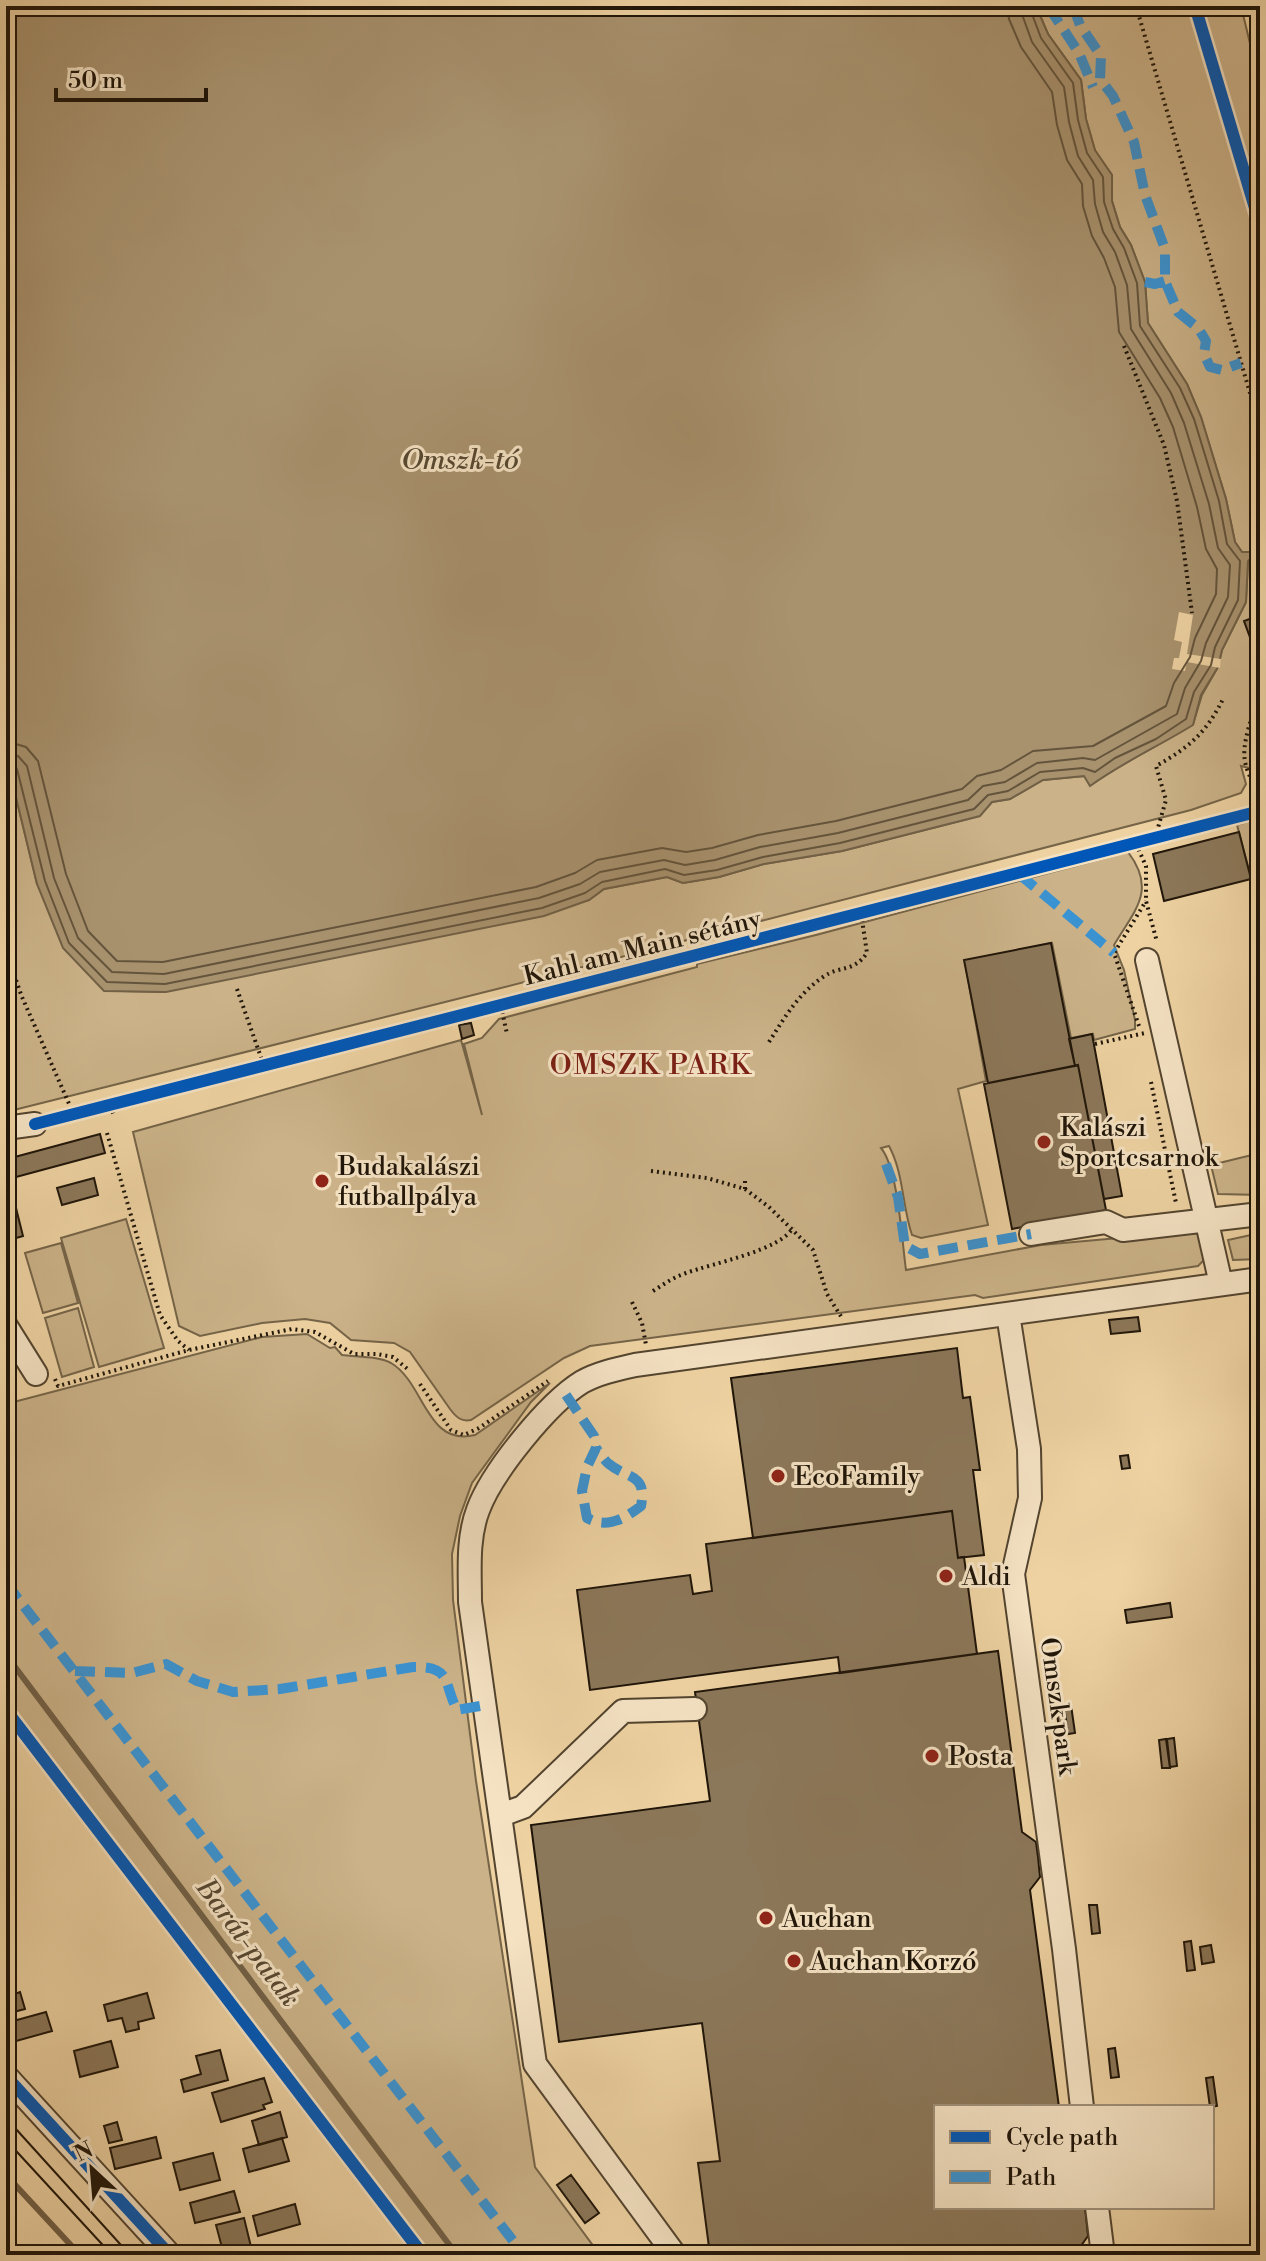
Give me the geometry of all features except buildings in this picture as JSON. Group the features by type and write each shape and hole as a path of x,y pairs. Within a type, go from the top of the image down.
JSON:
{"street":[{"path":"1152,951 1162,1029 1221,1284"},
{"path":"6,1128 35,1124"},
{"path":"1031,1234 1106,1222 1123,1230 1260,1214"},
{"path":"675,2255 535,2064 470,1602 470,1544 478,1509 509,1458 539,1419 583,1382 604,1372 648,1363 1260,1279"},
{"name":"Omszk park","path":"1008,1314 1029,1449 1030,1498 1013,1574 1064,1949 1082,2105"},
{"path":"6,1326 42,1373"},
{"path":"501,1815 523,1807 623,1711 695,1709"},
{"path":"6,2076 170,2255"},
{"path":"1097,2209 1103,2255"}],"path":[{"path":"1136,6 1260,427"},
{"path":"1124,346 1164,445 1177,501 1192,613"},
{"path":"1155,838 1166,800 1156,766 1202,735 1224,697"},
{"path":"1252,716 1243,742 1243,754 1251,782 1260,793"},
{"path":"1121,847 1170,834"},
{"path":"1136,844 1146,866 1146,901 1152,951"},
{"path":"846,917 875,910"},
{"path":"769,1042 797,998 826,974 859,964 867,953 861,913"},
{"path":"6,952 22,997 96,1111"},
{"path":"237,989 264,1066"},
{"path":"501,1006 507,1034"},
{"path":"1095,1044 1162,1029"},
{"path":"249,1070 279,1062"},
{"path":"35,1124 126,1102"},
{"path":"107,1133 160,1315 178,1341 189,1350"},
{"path":"651,1171 707,1178 745,1189 793,1227 813,1250 827,1294 844,1322 847,1336"},
{"path":"745,1181 745,1189"},
{"path":"653,1291 681,1274 770,1246 789,1236 793,1227"},
{"path":"632,1302 642,1323 648,1363"},
{"path":"42,1373 55,1377 58,1386 189,1350 263,1333 302,1329 329,1338 354,1354 393,1357 410,1371"},
{"path":"420,1384 451,1430 464,1435 548,1380"}],"shaded area":[{"path":"1036,6 1241,6 1260,85 1260,771 1241,766 1246,784 1241,793 1191,810 6,1112 6,1072 13,1066 6,1046 6,756 37,884 123,991 165,992 186,964 589,900 604,889 667,877 683,883 719,877 764,864 842,851 979,816 992,802 1010,799 1043,780 1085,776 1091,785 1193,724 1202,695 1218,667 1222,650 1246,602 1248,561 1256,552 1242,552 1235,542 1226,499 1201,417 1187,384 1148,323 1145,282 1131,245 1120,227 1112,201 1112,175 1095,151 1086,119 1081,80 1048,34"},
{"path":"1260,818 1260,907 1259,908 1237,825"},
{"path":"1128,852 1137,865 1142,889 1135,910 1114,945 1124,970 1135,1029 1094,1040 1093,1034 1071,1038 1052,943 965,962 986,1081 958,1089 988,1225 921,1238 912,1235 894,1157 889,1146 881,1148 892,1172 906,1270 1041,1245 1196,1231 1203,1234 1206,1258 1198,1266 983,1298 975,1295 590,1346 564,1358 471,1420 459,1418 452,1412 410,1352 394,1343 351,1340 330,1323 305,1319 262,1323 200,1336 179,1326 133,1132 461,1040 482,1115 464,1044 482,1038 499,1019"},
{"path":"1260,1153 1260,1195 1218,1194 1211,1165"},
{"path":"126,1219 164,1348 99,1367 61,1238"},
{"path":"1260,1233 1260,1259 1233,1260 1228,1240"},
{"path":"61,1243 78,1303 43,1313 25,1253"},
{"path":"78,1308 94,1367 62,1377 45,1318"},
{"path":"307,1334 330,1348 335,1347 342,1355 391,1363 412,1384 436,1423 446,1432 459,1436 475,1435 550,1383 531,1402 472,1483 460,1516 452,1554 453,1600 476,1781 535,2167 600,2255 431,2255 6,1704 6,1404 262,1337"}],"water":[{"name":"Omszk-tó","path":"29,6 1036,6 1048,34 1081,80 1086,119 1095,150 1112,175 1112,201 1120,227 1131,245 1145,282 1148,323 1187,384 1201,417 1226,499 1235,542 1242,552 1258,552 1248,561 1246,602 1222,650 1218,667 1201,695 1193,725 1090,786 1084,776 1043,780 1010,799 992,802 980,816 842,851 764,864 683,883 667,877 604,889 589,900 544,916 166,992 104,991 63,948 37,884 6,756 6,20"}],"pier":[{"path":"1179,612 1193,615 1187,654 1221,659 1220,668 1187,662 1185,671 1172,669 1174,658 1179,658 1182,642 1174,640"}],"waterway":[{"name":"Barát-patak","path":"6,1655 457,2255"},
{"path":"6,2175 80,2255"}],"tram line":[{"path":"6,2118 130,2255"},
{"path":"6,2140 112,2255"}],"marked path":[{"path":"1048,6 1079,53 1093,87"},
{"path":"1073,6 1080,25 1101,56 1100,79 1113,96 1134,142 1145,195 1165,249 1165,281 1178,312 1198,328 1206,341 1204,354 1210,367 1222,370 1241,363"},
{"path":"1145,282 1155,284 1165,281"},
{"path":"1019,874 1114,953"},
{"path":"886,1164 898,1197 905,1246 920,1254 1031,1234"},
{"path":"566,1395 594,1436 596,1448 587,1467 582,1491 587,1518 601,1523 622,1518 641,1506 642,1495 639,1482 609,1464 596,1448"},
{"path":"6,1583 524,2255"},
{"path":"75,1671 132,1673 166,1664 197,1681 233,1692 280,1689 426,1667 434,1669 444,1678 457,1710 486,1705"}],"cycle path":[{"path":"1195,6 1260,225"},
{"name":"Kahl am Main sétány","path":"35,1124 1260,811"},
{"path":"6,1710 423,2255"},
{"path":"6,2076 170,2255"}],"place":[{"name":"Kalászi Sportcsarnok","path":"1044,1142"},
{"name":"Budakalászi futballpálya","path":"322,1181"},
{"name":"EcoFamily","path":"778,1476"},
{"name":"Aldi","path":"946,1576"},
{"name":"Posta","path":"932,1756"},
{"name":"Auchan","path":"766,1918"},
{"name":"Auchan Korzó","path":"794,1961"}],"district":[{"name":"OMSZK PARK","path":"651,1064"}]}
